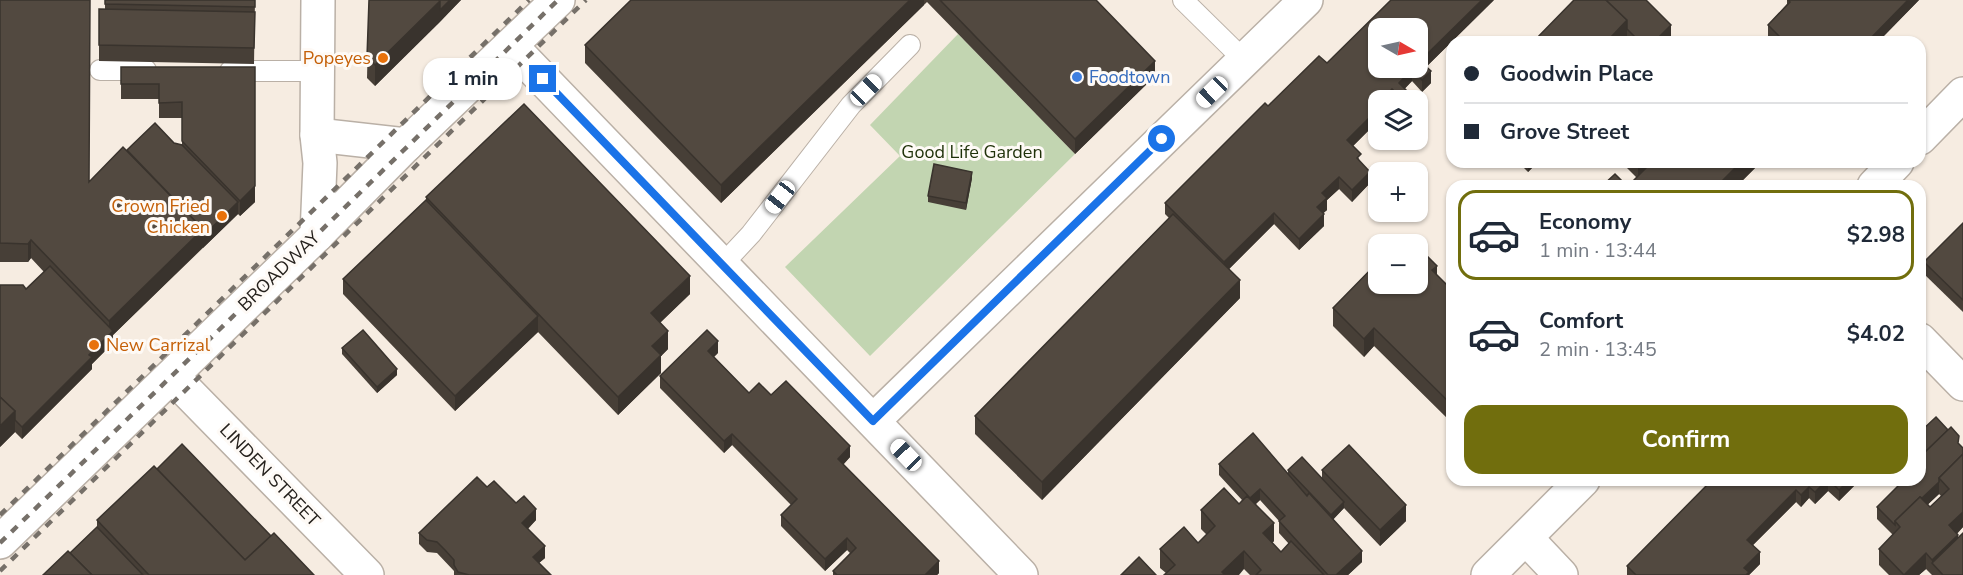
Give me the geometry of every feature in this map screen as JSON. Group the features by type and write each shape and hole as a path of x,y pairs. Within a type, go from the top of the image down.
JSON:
{"street":[{"path":"316,235 320,163 317,135 318,0"},
{"name":"BROADWAY","path":"0,542 406,145 558,0"},
{"path":"873,421 1306,0"},
{"path":"511,46 1021,575"},
{"path":"1926,132 1963,94"},
{"path":"317,135 406,145"},
{"path":"1880,180 1891,168"},
{"path":"1926,346 1963,384"},
{"name":"LINDEN STREET","path":"172,376 367,575"},
{"path":"1488,575 1577,486"},
{"path":"1526,538 1561,575"}],"lane":[{"path":"1183,0 1244,60"},
{"path":"722,265 752,234 851,105 910,45"},
{"path":"100,70 170,71"},
{"path":"216,71 317,71"}],"green space":[{"name":"Good Life Garden","path":"958,34 1075,154 870,356 785,267 900,156 870,125"}],"building":[{"path":"0,0 90,0 89,182 123,147 203,229 109,321 31,240 28,244 0,243"},
{"path":"105,0 255,0 255,7 105,4"},
{"path":"369,0 440,1 375,65 367,57"},
{"path":"439,0 450,0 440,10"},
{"path":"631,0 910,0 721,185 585,45"},
{"name":"Foodtown","path":"940,0 1096,0 1155,61 1075,139"},
{"path":"1391,0 1482,0 1428,53 1428,18 1373,18"},
{"path":"1574,0 1606,0 1627,20 1612,36 1539,36"},
{"path":"1606,0 1646,0 1671,25 1660,36 1634,36 1627,29 1627,20"},
{"path":"1788,0 1908,0 1873,36 1779,36 1768,25 1790,2"},
{"path":"99,9 255,12 254,48 99,45"},
{"path":"1368,23 1368,78 1404,78 1399,83 1406,90 1368,90 1368,119 1347,140 1361,154 1357,158 1368,170 1368,174 1352,190 1339,177 1322,193 1327,198 1317,207 1324,214 1299,239 1274,213 1224,262 1165,203 1265,103 1268,106 1319,56 1327,63"},
{"path":"121,67 255,67 255,186 240,201 182,141 182,102 159,103 159,84 121,84"},
{"path":"524,104 690,276 651,313 668,331 652,346 661,355 618,397 426,197"},
{"path":"155,123 174,143 182,145 238,202 203,236 203,229 127,150"},
{"path":"934,164 972,172 966,203 928,196"},
{"path":"1646,168 1735,168 1723,180 1634,180"},
{"path":"1615,174 1621,180 1608,180"},
{"path":"426,200 538,316 455,396 343,279"},
{"path":"1173,214 1240,280 1042,482 975,416"},
{"path":"1963,223 1963,300 1926,264 1926,260"},
{"path":"1428,257 1437,266 1432,270 1446,284 1446,399 1374,328 1364,339 1333,308 1368,272 1368,294 1428,294"},
{"path":"50,266 113,331 89,355 92,357 22,427 15,420 15,411 0,397 0,285 23,285 26,289"},
{"path":"363,330 397,369 377,387 342,348"},
{"path":"707,330 718,341 708,351 749,393 759,383 771,395 786,381 850,446 838,459 939,561 925,575 837,575 833,571 856,548 847,538 825,559 781,515 797,499 732,434 724,441 660,376"},
{"path":"0,397 15,411 0,426"},
{"path":"1936,417 1948,430 1926,451 1926,426"},
{"path":"1951,427 1959,436 1958,443 1963,448 1963,454 1939,478 1939,482 1895,521 1895,525 1877,507 1898,486 1926,486 1926,451"},
{"path":"1253,433 1307,496 1309,493 1362,551 1336,575 1328,575 1279,521 1285,516 1260,489 1250,498 1219,464"},
{"path":"182,444 271,536 245,560 157,469"},
{"path":"1349,445 1406,505 1380,530 1322,470"},
{"path":"1963,454 1963,512 1949,525 1958,535 1932,560 1926,553 1904,575 1879,549 1900,527 1895,521 1920,497 1930,507 1949,489 1939,478"},
{"path":"1302,457 1344,502 1331,515 1288,470"},
{"path":"154,466 245,560 274,533 314,575 149,575 97,520"},
{"path":"477,477 487,487 494,481 516,503 524,496 536,509 522,523 545,546 533,557 551,575 469,575 458,572 454,560 437,542 427,540 419,533"},
{"path":"1706,486 1821,486 1815,492 1809,487 1801,495 1796,490 1747,540 1760,552 1744,568 1749,572 1746,575 1636,575 1627,566"},
{"path":"1224,488 1239,504 1247,496 1274,523 1263,533 1281,552 1291,541 1324,575 1256,575 1261,570 1244,551 1222,572 1225,575 1164,575 1175,565 1160,549 1184,527 1198,543 1215,526 1201,510"},
{"path":"97,527 143,575 92,575 70,553"},
{"path":"1963,533 1963,575 1943,575 1932,563"},
{"path":"68,551 92,575 43,575"},
{"path":"1139,557 1156,575 1121,575"}],"railway":[{"path":"0,515 529,0"},
{"path":"0,543 558,0"},
{"path":"0,571 586,0"}],"place":[{"name":"Popeyes","path":"383,58"},
{"name":"Foodtown","path":"1077,77"},
{"name":"Crown Fried Chicken","path":"222,216"},
{"name":"New Carrizal","path":"94,345"}],"route":[{"path":"543,79 873,421 1162,139"}]}
